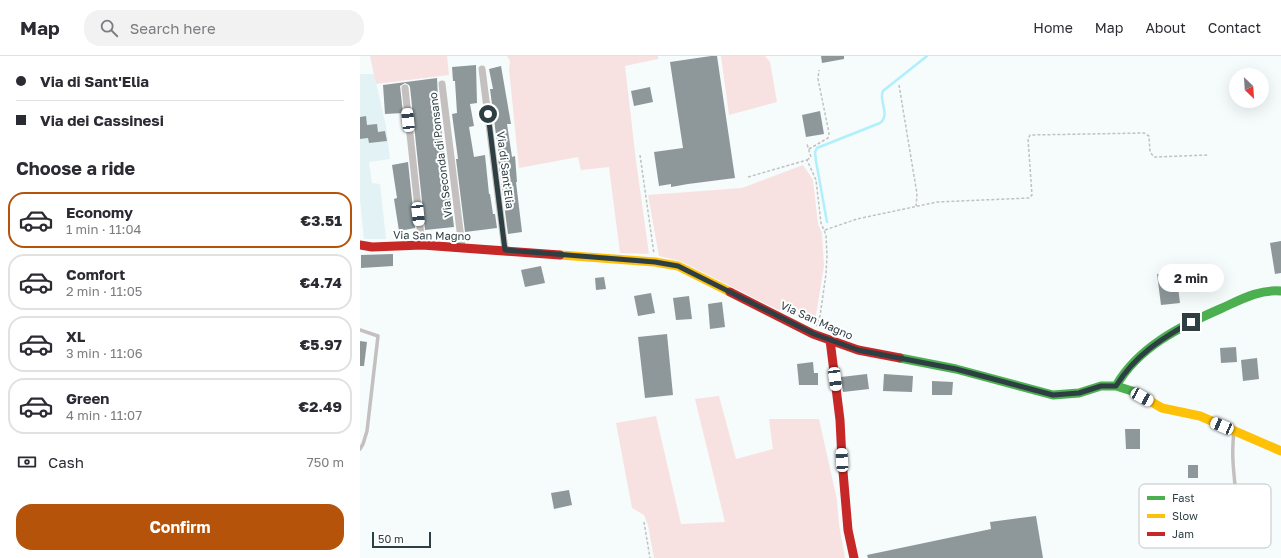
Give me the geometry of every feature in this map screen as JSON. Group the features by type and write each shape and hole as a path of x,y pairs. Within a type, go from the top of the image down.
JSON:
{"street":[{"name":"Via di Sant'Elia","path":"482,69 505,250"},
{"name":"Via Seconda di Ponsano","path":"442,84 462,246"},
{"path":"404,88 422,245"},
{"name":"Via San Magno","path":"360,245 372,243 462,246 655,262 678,266 814,334 858,350 956,369 1053,395 1079,393 1101,386 1116,386 1132,391 1162,408 1200,416 1281,451"},
{"path":"1116,386 1121,377 1138,358 1162,339 1191,322 1250,295 1270,290 1281,291"},
{"path":"830,340 840,420 848,530 854,558"}],"lane":[{"path":"360,330 378,336 368,431 360,449"},
{"path":"1234,431 1232,460 1235,484"}],"path":[{"path":"809,149 828,138 829,133 818,79 819,70"},
{"path":"899,85 917,194 916,206"},
{"path":"825,230 858,219 937,202 1029,198 1032,195 1028,138 1030,135 1144,133 1148,136 1150,152 1154,157 1209,155"},
{"path":"748,177 807,160 811,157 807,144"},
{"path":"640,155 655,262"},
{"path":"807,160 816,180 821,223 825,230 827,256 820,316 814,334"},
{"path":"644,522 650,558"}],"shaded area":[{"path":"370,56 447,56 449,75 376,84"},
{"path":"507,56 658,56 658,59 625,66 649,254 620,253 609,167 581,170 578,157 519,168 509,69 510,61"},
{"path":"721,56 765,56 770,62 777,102 729,115"},
{"path":"360,74 374,74 386,126 390,159 369,162 372,183 380,184 386,239 364,239 360,200"},
{"path":"803,165 813,180 818,224 822,233 824,266 815,321 778,310 680,261 659,256 648,195 742,188"},
{"path":"719,396 736,459 773,449 769,419 819,419 837,500 839,525 845,558 654,558 648,525 644,515 632,508 616,423 656,416 681,524 725,522 695,399"}],"building":[{"path":"717,56 735,178 671,187 671,184 659,186 654,152 683,148 670,62"},
{"path":"821,56 844,56 844,59 822,63"},
{"path":"476,65 477,103 470,104 474,126 469,127 474,157 485,155 489,194 493,214 495,214 497,228 465,232 452,114 457,113 455,81 453,81 452,67"},
{"path":"501,66 511,124 507,124 512,157 515,156 516,182 522,232 508,234 490,89 493,89 489,69"},
{"path":"437,78 437,99 454,227 425,230 410,87 405,83 400,86 403,113 385,114 383,85"},
{"path":"650,87 653,102 634,106 631,91"},
{"path":"820,111 824,134 806,137 802,115"},
{"path":"366,116 367,125 377,124 378,132 385,131 387,141 369,143 368,138 360,139 360,117"},
{"path":"408,162 415,228 399,231 394,199 397,198 392,165"},
{"path":"1281,241 1281,273 1275,274 1270,243"},
{"path":"393,254 393,266 361,268 361,255"},
{"path":"541,266 545,283 525,287 521,270"},
{"path":"1176,272 1180,303 1161,305 1157,274"},
{"path":"604,277 606,289 596,290 595,278"},
{"path":"651,293 655,313 638,316 634,296"},
{"path":"689,296 692,319 676,320 673,298"},
{"path":"722,302 725,327 710,329 708,304"},
{"path":"667,334 673,395 645,398 638,337"},
{"path":"360,341 367,342 364,366 360,366"},
{"path":"1236,347 1237,362 1221,363 1220,348"},
{"path":"1257,358 1259,379 1243,381 1241,360"},
{"path":"813,362 814,373 818,373 818,385 799,385 797,364"},
{"path":"867,374 869,389 843,392 841,377"},
{"path":"884,374 913,376 912,392 883,391"},
{"path":"932,381 953,382 952,395 932,395"},
{"path":"1125,429 1140,429 1140,449 1126,449"},
{"path":"1188,465 1198,465 1198,478 1188,478"},
{"path":"569,490 572,505 554,509 551,493"},
{"path":"1036,516 1043,558 868,558 867,555 991,529 990,522"}],"waterway":[{"path":"827,222 816,161 815,152 817,148 880,123 884,116 882,99 883,91 927,56"}],"traffic: fast":[{"path":"1116,386 1125,372 1136,360 1162,339 1190,323 1242,299 1257,293 1281,291"},
{"path":"900,358 956,369 1053,395 1079,393 1101,386 1116,386 1138,394"}],"traffic: slow":[{"path":"560,255 655,262 678,266 730,292"},
{"path":"1138,394 1162,408 1200,416 1281,451"}],"traffic: jam":[{"path":"360,245 372,247 422,245 560,255"},
{"path":"730,292 813,334 858,350 900,358"},
{"path":"830,340 840,420 848,530 854,558"}],"route":[{"path":"488,114 505,250 655,262 678,266 814,334 858,350 956,369 1053,395 1079,393 1101,386 1116,386 1121,377 1138,358 1162,339 1191,322"}]}
